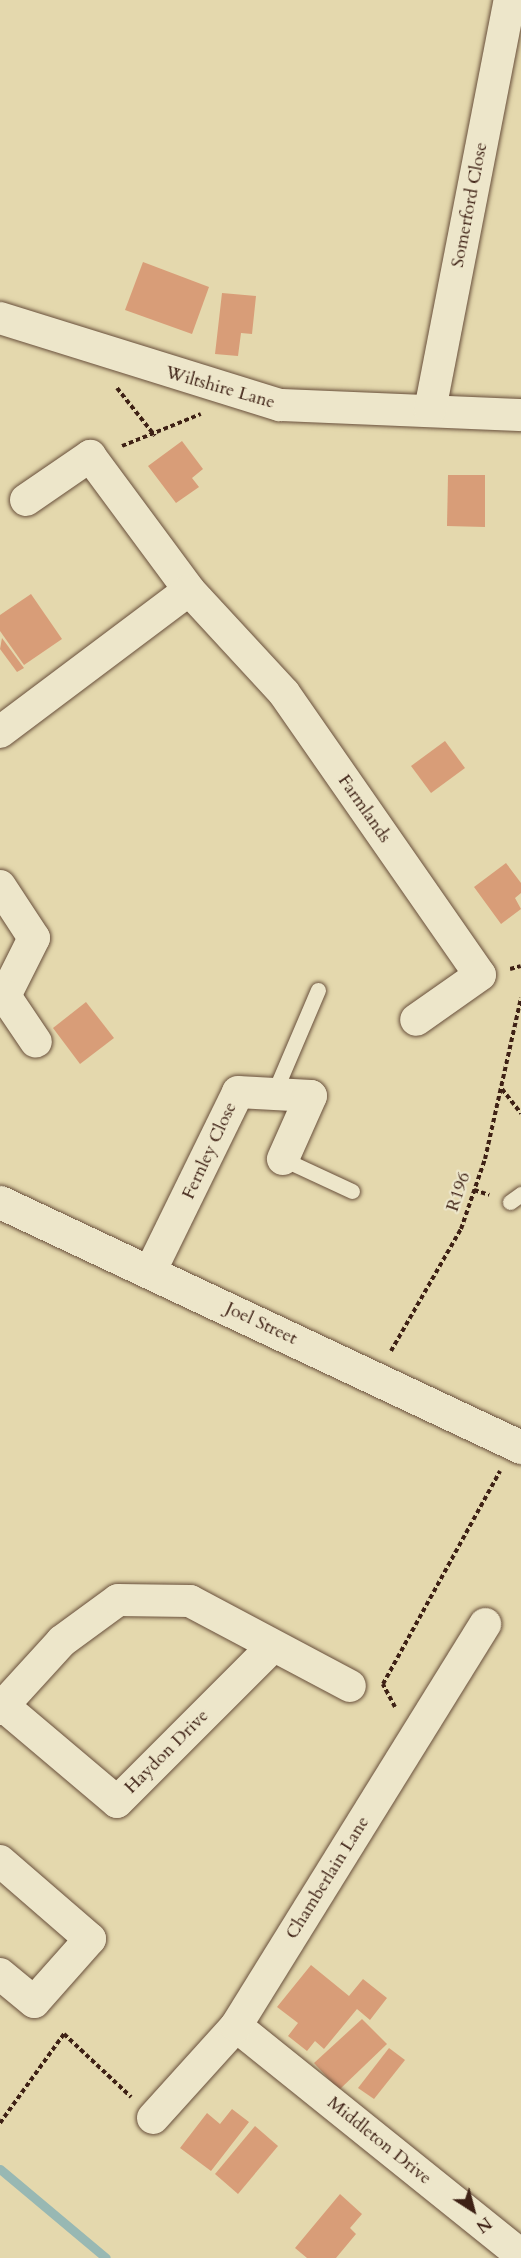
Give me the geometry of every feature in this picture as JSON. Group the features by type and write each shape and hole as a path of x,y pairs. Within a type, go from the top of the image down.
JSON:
{"main road":[{"name":"Joel Street","path":"0,1202 518,1446"}],"street":[{"name":"Somerford Close","path":"430,410 510,0"},
{"name":"Wiltshire Lane","path":"0,318 84,348 240,396 280,405 521,415"},
{"path":"26,500 90,456"},
{"name":"Farmlands","path":"90,456 189,590 284,693 480,975 416,1020"},
{"path":"0,732 189,590"},
{"path":"0,886 34,938 5,996 36,1042"},
{"name":"Fernley Close","path":"150,1272 238,1092 311,1096 283,1159"},
{"name":"Haydon Drive","path":"272,1647 117,1802 1,1706 62,1641 118,1600 189,1601 272,1647 350,1686"},
{"name":"Chamberlain Lane","path":"153,2118 236,2026 485,1624"},
{"path":"0,1861 90,1939 34,2002 0,1974"},
{"name":"Middleton Drive","path":"236,2026 521,2255"}],"lane":[{"path":"274,1094 318,990"},
{"path":"283,1159 352,1191"}],"path":[{"path":"84,348 155,436"},
{"path":"90,456 155,436 240,396"},
{"name":"R196","path":"376,1378 461,1229 485,1159 521,998"},
{"path":"502,1089 521,1113"},
{"path":"413,1740 383,1684 518,1446"},
{"path":"0,2123 64,2034 153,2118"}],"building":[{"path":"143,262 209,287 192,334 125,310"},
{"path":"222,293 256,296 252,334 241,333 238,356 215,354"},
{"path":"182,441 203,469 192,478 199,487 176,503 148,466"},
{"path":"448,475 485,475 485,527 447,526"},
{"path":"31,594 62,639 24,665 0,631 0,615"},
{"path":"2,638 24,668 17,672 0,649"},
{"path":"445,741 465,768 431,793 411,766"},
{"path":"506,863 521,883 521,893 515,898 521,909 501,924 474,887"},
{"path":"86,1002 114,1038 80,1064 53,1028"},
{"path":"311,1965 349,1996 363,1979 387,1998 370,2020 357,2009 324,2049 315,2041 307,2051 288,2036 298,2023 277,2007"},
{"path":"362,2019 387,2044 339,2090 314,2063"},
{"path":"389,2048 405,2060 374,2099 358,2088"},
{"path":"232,2109 249,2122 211,2171 180,2148 207,2113 220,2124"},
{"path":"255,2126 278,2146 238,2194 215,2174"},
{"path":"340,2194 362,2214 350,2228 356,2234 336,2258 307,2258 295,2248"}],"waterway":[{"path":"0,2169 106,2258"}]}
